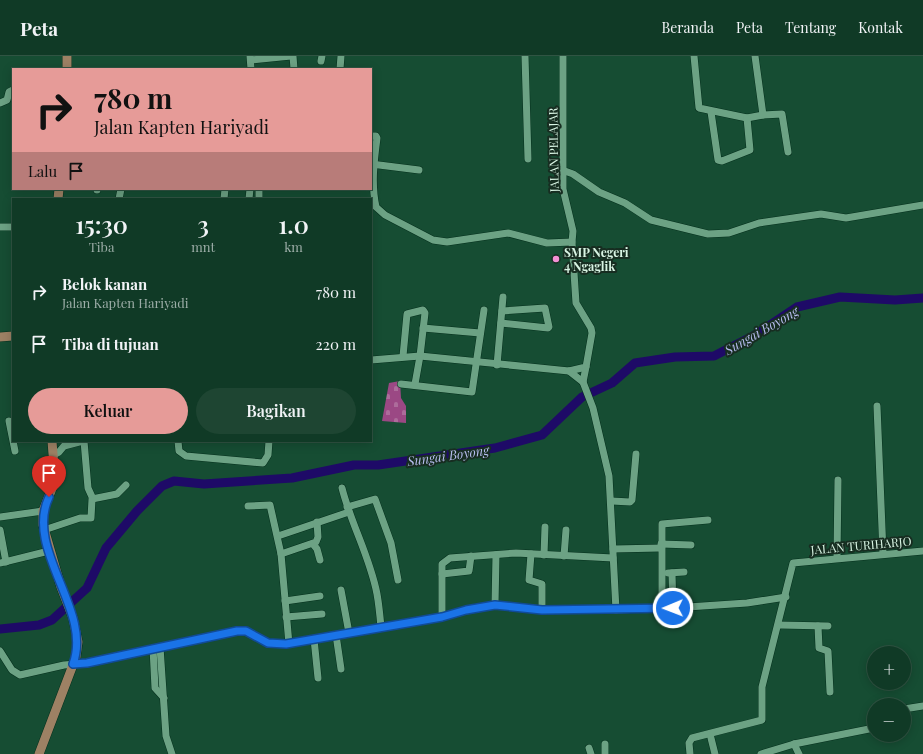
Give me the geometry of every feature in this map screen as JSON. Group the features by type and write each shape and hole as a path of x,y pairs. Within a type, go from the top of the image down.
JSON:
{"main road":[{"path":"67,56 67,68"},
{"path":"0,337 12,336"},
{"path":"38,754 73,664 78,642 73,618 49,551 44,530 43,511 55,481 52,442"}],"street":[{"path":"251,68 250,58 292,56 294,68"},
{"path":"340,68 341,56"},
{"path":"525,56 528,159"},
{"name":"JALAN PELAJAR","path":"563,56 563,190 573,231 572,242 576,303 591,328 592,333 584,384"},
{"path":"694,56 699,108 711,112 747,118 782,114 788,152"},
{"path":"755,56 763,115"},
{"path":"0,103 6,100 9,92 12,90"},
{"path":"711,112 718,160 722,161 750,150 747,118"},
{"path":"372,136 377,137 373,164 374,198 376,207 385,215 433,240 439,241 447,242 508,233 546,243 572,242"},
{"path":"373,164 419,170"},
{"path":"562,170 573,174 599,192 625,203 651,220 708,234 729,233 759,223 821,214 846,218 923,205"},
{"path":"0,226 12,226"},
{"path":"497,365 503,297"},
{"path":"501,323 550,327 545,308 502,310"},
{"path":"403,356 407,313 420,309 424,310 420,356 415,384"},
{"path":"401,384 415,384 472,392 484,310"},
{"path":"423,328 480,334"},
{"path":"372,360 403,356 420,356 497,365 570,371 586,367"},
{"path":"570,371 584,384 593,408 608,464 612,501 612,549 616,610"},
{"path":"877,406 884,554"},
{"path":"0,423 11,421"},
{"path":"14,442 15,451"},
{"path":"53,455 59,452 64,446 80,442"},
{"path":"44,530 82,518 91,518 93,499 88,488 84,442"},
{"path":"178,442 179,451 186,456 263,463 268,455 269,442"},
{"path":"612,501 630,502 632,500 636,454"},
{"path":"838,480 838,558"},
{"path":"93,499 117,494 126,485"},
{"path":"342,488 348,510 369,564 377,593 381,627"},
{"path":"278,536 375,499 391,543 398,580"},
{"path":"248,506 270,505 281,554 289,644"},
{"path":"0,517 43,511"},
{"path":"662,608 661,546 663,524 708,520"},
{"path":"281,554 313,544 318,539 317,522"},
{"path":"544,555 545,527"},
{"path":"0,530 3,563 49,551"},
{"path":"564,556 566,530"},
{"path":"313,544 317,549 320,560"},
{"path":"612,549 691,545"},
{"name":"JALAN TURIHARJO","path":"786,597 792,565 798,562 923,551"},
{"path":"442,617 442,564 444,561 455,557 531,554 613,558"},
{"path":"531,554 529,580 542,584 542,610"},
{"path":"495,605 496,555"},
{"path":"442,574 469,571 471,556"},
{"path":"662,573 684,572"},
{"path":"672,573 673,608"},
{"path":"341,590 349,633"},
{"path":"285,601 320,596"},
{"path":"0,651 3,662 20,675 73,664 87,663 242,631 268,643 289,644 442,617 466,610 495,605 542,610 616,610 748,603 786,597 762,687 762,720 692,738 690,743 690,754"},
{"path":"286,617 322,614"},
{"path":"779,625 828,626"},
{"path":"818,626 819,648 828,651 830,692"},
{"path":"336,635 341,669"},
{"path":"314,639 318,678"},
{"path":"156,648 155,688 164,698 166,736 172,754"},
{"path":"911,708 923,706"},
{"path":"761,754 794,744 867,729"},
{"path":"710,734 715,754"},
{"path":"605,744 605,754"},
{"path":"794,744 799,754"}],"green space":[{"path":"400,381 401,398 406,406 406,423 382,421 389,383"}],"waterway":[{"name":"Sungai Boyong","path":"0,629 39,625 52,620 87,588 106,548 137,511 162,486 174,481 204,484 292,478 354,465 378,465 495,448 542,435 582,397 612,383 635,363 675,357 714,356 755,335 797,307 840,297 895,300 923,298"}],"place":[{"name":"SMP Negeri 4 Ngaglik","path":"556,259"}],"route":[{"path":"49,497 43,511 43,525 49,551 73,618 77,635 78,642 76,657 73,664 87,663 237,631 246,631 268,643 286,644 442,617 466,610 495,605 542,610 673,608"}]}
